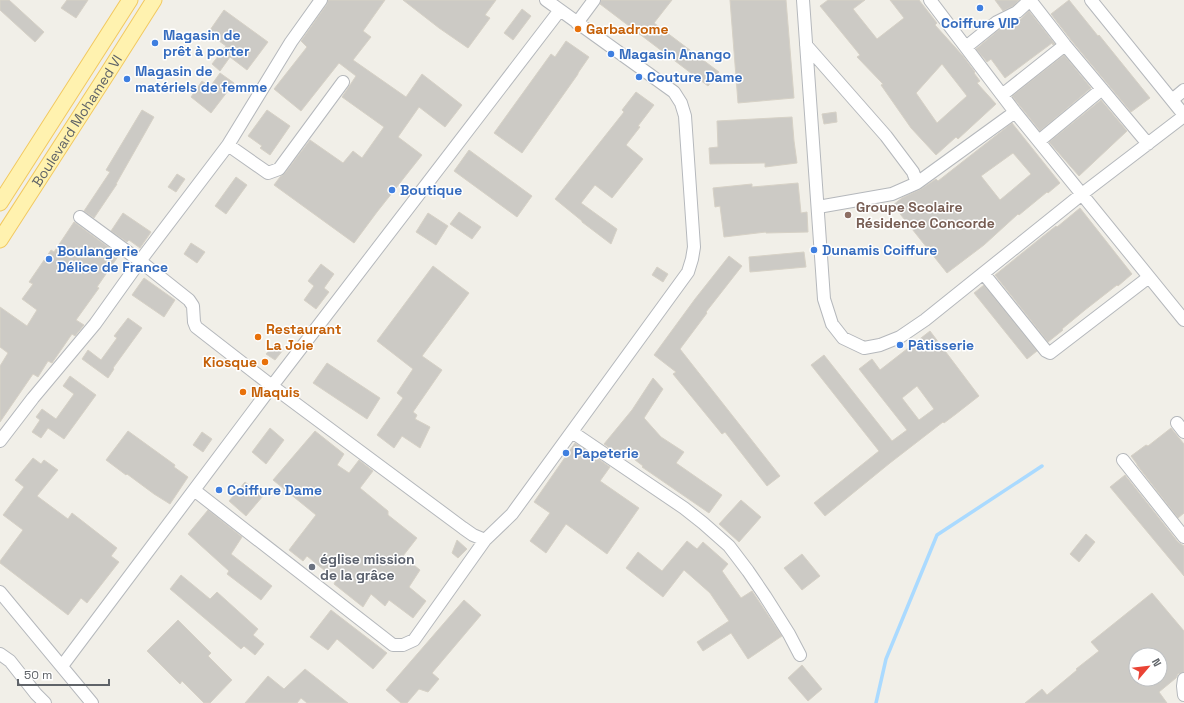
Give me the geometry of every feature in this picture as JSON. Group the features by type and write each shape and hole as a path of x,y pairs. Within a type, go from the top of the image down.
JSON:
{"main road":[{"name":"Boulevard Mohamed VI","path":"0,203 130,0"},
{"name":"Boulevard Mohamed VI","path":"0,240 154,0"}],"street":[{"path":"0,441 95,324 140,261 228,145 291,42 321,0"},
{"path":"194,490 393,645 403,644 414,640 486,540 512,514 688,272 694,247 685,116 681,103 674,92 546,0"},
{"path":"577,23 594,0"},
{"path":"803,0 824,298 832,324 843,338 864,348 880,345 900,337 925,320 1082,194 1184,116 1091,0"},
{"path":"930,0 1015,112 1184,320"},
{"path":"966,48 998,22 1017,12 1030,0 1065,45 1148,144"},
{"path":"62,666 272,386 560,10"},
{"path":"806,45 886,136 913,172 917,183"},
{"path":"1002,95 1065,45"},
{"path":"228,145 268,173 279,169 343,82"},
{"path":"1039,142 1102,89"},
{"path":"1172,100 1184,90"},
{"path":"818,207 892,194 917,183 1015,112"},
{"path":"80,217 140,261 189,300 193,306 194,322 196,327 272,386 473,535 486,540"},
{"path":"984,274 1046,351 1050,353 1149,277"},
{"path":"572,432 684,508 729,546 761,590 789,634 800,655"},
{"path":"1123,460 1184,537"},
{"path":"0,592 92,703"},
{"path":"0,654 10,661 45,703"},
{"path":"1184,678 1184,695"}],"building":[{"path":"0,0 9,0 44,32 35,42 0,10"},
{"path":"67,0 88,0 76,18 61,8"},
{"path":"328,0 385,0 363,31 371,37 353,60 406,97 422,74 462,105 445,127 419,107 398,137 422,155 354,243 274,185 310,140 343,163 353,151 362,158 384,127 342,97 356,76 339,63 301,111 274,89 307,47 301,41 327,4"},
{"path":"403,0 496,0 485,15 490,18 468,48"},
{"path":"601,0 672,0 654,23 719,72 708,86 600,4"},
{"path":"730,0 786,0 794,98 738,103"},
{"path":"828,0 865,0 853,9 877,39 904,18 890,0 919,0 937,23 935,25 963,56 975,72 974,73 980,81 977,83 996,104 958,139 956,137 936,155 911,128 881,85 883,84 857,57 860,55 820,6","holes":["942,64 967,96 937,123 916,93"]},
{"path":"995,0 1019,0 1013,6 1003,11"},
{"path":"1069,0 1150,98 1131,112 1051,14"},
{"path":"522,9 531,16 513,40 504,33"},
{"path":"224,10 268,42 247,70 230,57 220,71 212,64 226,46 208,33"},
{"path":"1029,11 1055,44 1053,45 1052,43 1005,78 991,59 987,62 976,49 1001,28 1021,19"},
{"path":"566,41 589,57 522,153 494,133 551,54 555,57"},
{"path":"1064,55 1091,88 1040,131 1012,96"},
{"path":"220,73 234,83 211,113 191,97 202,81 210,87"},
{"path":"636,92 654,105 626,145 643,159 612,198 595,185 581,203 617,229 611,244 555,199 624,112 622,110"},
{"path":"1101,100 1127,131 1079,176 1049,142"},
{"path":"142,110 154,117 117,184 94,218 84,211 110,172 106,170"},
{"path":"267,110 290,126 270,155 260,148 262,146 248,136"},
{"path":"836,112 837,122 824,124 822,114"},
{"path":"792,117 797,163 765,167 765,163 710,164 709,148 718,147 717,121"},
{"path":"1012,123 1060,183 1019,215 1018,214 984,245 947,273 893,205 902,198 921,189 936,179 938,181","holes":["1013,153 1031,174 1000,200 981,176"]},
{"path":"469,150 532,196 517,217 454,171"},
{"path":"177,174 185,179 176,192 168,187"},
{"path":"236,177 247,185 226,214 215,206"},
{"path":"798,183 801,213 807,212 808,232 766,232 724,237 720,206 715,207 713,188 752,184 752,187"},
{"path":"1080,208 1132,274 1085,310 1048,342 995,275"},
{"path":"459,212 481,227 472,239 450,224"},
{"path":"123,213 151,232 140,248 129,240 127,242 111,231"},
{"path":"428,213 448,226 436,245 416,232"},
{"path":"74,222 119,255 97,287 99,288 76,320 84,325 75,336 72,334 52,363 48,361 38,377 33,374 0,422 0,366 8,353 0,347 0,307 27,326 37,310 22,299 33,284 29,282 51,250 54,252"},
{"path":"191,243 205,252 197,263 184,254"},
{"path":"804,252 806,267 750,272 749,257"},
{"path":"729,256 742,266 706,312 707,313 680,349 780,476 767,486 725,432 722,434 673,374 676,372 654,355"},
{"path":"321,264 334,274 324,288 329,292 316,309 304,300 314,286 308,281"},
{"path":"433,266 469,293 422,356 442,370 413,412 417,415 415,419 430,427 420,448 402,436 394,448 377,435 403,398 397,393 413,369 377,341"},
{"path":"657,267 668,274 663,282 652,275"},
{"path":"144,278 175,300 164,317 132,295"},
{"path":"984,285 1037,351 1027,359 974,293"},
{"path":"128,318 142,328 113,368 114,369 108,378 82,359 88,350 101,360 117,338 114,336"},
{"path":"930,331 979,396 890,463 825,516 814,503 879,451 811,365 824,355 892,441 907,430 859,369 872,359 880,370","holes":["917,386 934,409 919,420 902,398"]},
{"path":"275,344 283,350 275,360 266,354"},
{"path":"327,363 380,398 367,419 313,383"},
{"path":"70,376 96,395 64,439 48,428 41,438 32,432 40,420 36,417 42,409 56,419 74,394 63,386"},
{"path":"653,378 663,389 644,418 661,437 684,452 676,463 722,495 709,513 642,467 643,466 622,450 619,455 604,444 632,410"},
{"path":"270,428 284,440 266,464 252,452"},
{"path":"1171,428 1184,444 1184,513 1178,518 1131,456 1146,445 1148,446"},
{"path":"128,431 175,465 174,467 188,477 170,504 106,460"},
{"path":"315,431 344,454 337,465 349,473 359,460 373,471 360,488 388,511 388,515 417,538 403,556 420,570 409,587 426,601 413,618 389,600 385,606 371,594 363,607 334,584 336,580 307,556 303,561 289,550 316,515 273,480"},
{"path":"202,432 212,439 203,452 193,445"},
{"path":"575,443 610,467 600,481 639,508 607,554 566,524 546,553 530,541 550,513 534,502"},
{"path":"33,458 41,464 44,460 58,470 37,496 68,519 72,513 117,548 111,556 119,562 87,603 81,598 68,615 0,563 23,530 3,515 24,487 15,480"},
{"path":"1125,475 1178,542 1184,546 1184,576 1110,487"},
{"path":"245,482 263,496 246,516 229,501"},
{"path":"741,500 761,517 739,542 719,524"},
{"path":"208,510 242,537 231,554 272,586 261,600 227,574 229,571 188,534"},
{"path":"1086,534 1095,542 1079,562 1070,554"},
{"path":"457,540 467,549 458,558 452,553"},
{"path":"687,541 697,549 703,542 728,564 722,571 741,598 752,591 782,636 748,659 731,633 703,651 697,642 729,621 710,593 684,570 663,597 626,568 638,552 662,571"},
{"path":"802,554 820,576 802,590 784,568"},
{"path":"181,575 210,599 217,592 258,629 253,635 264,644 255,655 244,646 241,649 170,589"},
{"path":"1152,593 1184,631 1184,672 1178,674 1176,678 1168,685 1168,647 1128,647 1128,687 1165,687 1159,692 1167,703 1025,703 1042,689 1047,695 1099,651 1091,642"},
{"path":"464,600 481,615 432,673 439,679 428,692 419,689 407,703 401,703 386,690"},
{"path":"331,610 387,653 373,669 337,639 328,650 310,637"},
{"path":"178,620 211,653 208,656 232,680 210,703 204,703 182,681 180,684 147,651"},
{"path":"802,665 822,689 808,701 788,678"},
{"path":"305,669 348,703 307,703 301,698 297,703 245,703 268,676 284,689"}],"waterway":[{"path":"876,703 886,659 937,535 1042,466"}],"place":[{"name":"Coiffure VIP","path":"980,8"},
{"name":"Garbadrome","path":"578,29"},
{"name":"Magasin de prêt à porter","path":"155,43"},
{"name":"Magasin Anango","path":"611,54"},
{"name":"Couture Dame","path":"639,77"},
{"name":"Magasin de matériels de femme","path":"127,79"},
{"name":"Boutique","path":"392,190"},
{"name":"Groupe Scolaire Résidence Concorde","path":"848,215"},
{"name":"Dunamis Coiffure","path":"814,250"},
{"name":"Boulangerie Délice de France","path":"49,259"},
{"name":"Restaurant La Joie","path":"258,337"},
{"name":"Pâtisserie","path":"900,345"},
{"name":"Kiosque","path":"265,362"},
{"name":"Maquis","path":"243,392"},
{"name":"Papeterie","path":"566,453"},
{"name":"Coiffure Dame","path":"219,490"},
{"name":"église mission de la grâce","path":"312,567"}]}
